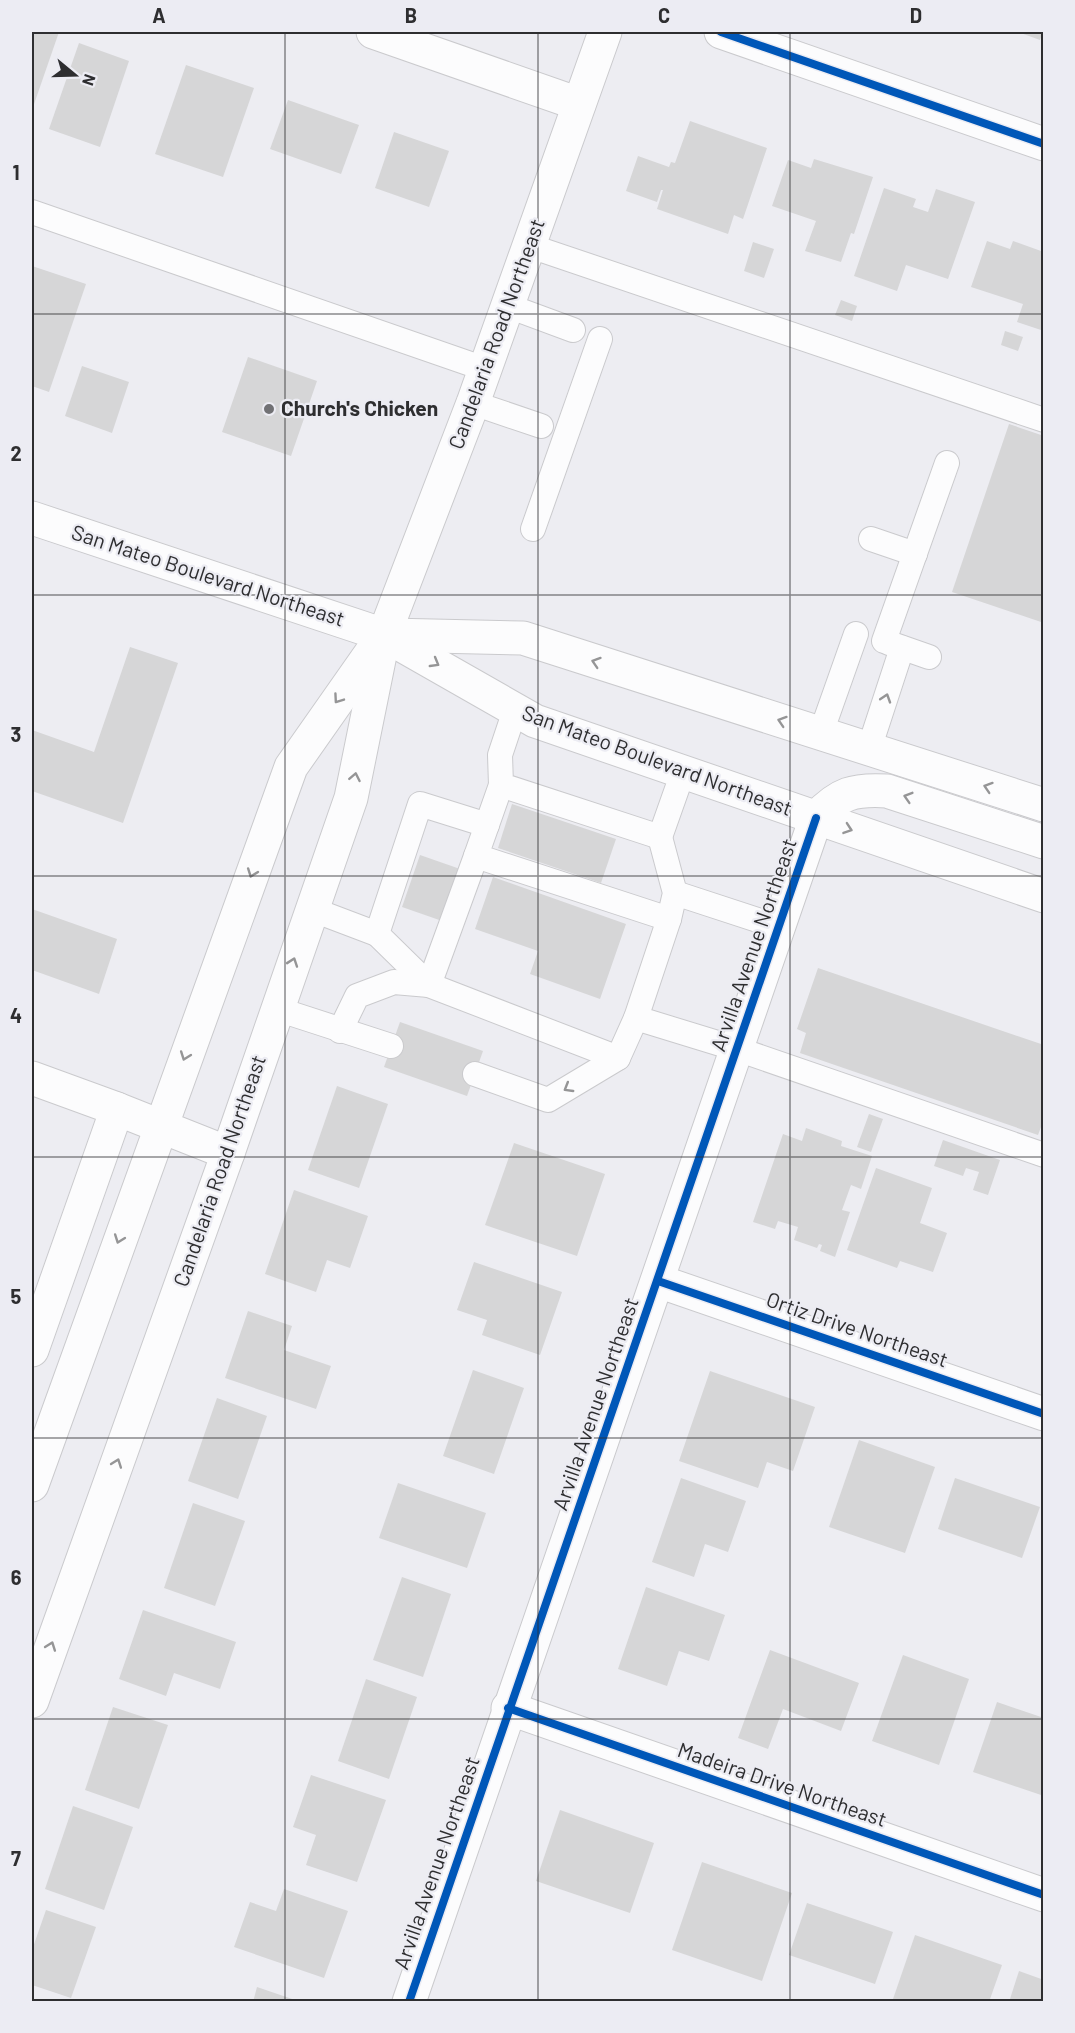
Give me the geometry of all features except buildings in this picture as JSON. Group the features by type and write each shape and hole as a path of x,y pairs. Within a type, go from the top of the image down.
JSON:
{"main road":[{"path":"373,32 579,104"},
{"name":"Candelaria Road Northeast","path":"32,1701 228,1153 351,798 384,634 473,403 605,32"},
{"path":"722,32 1044,144"},
{"name":"San Mateo Boulevard Northeast","path":"32,518 384,634 535,721 1044,896"},
{"name":"Candelaria Road Northeast","path":"32,1485 291,766 384,634"},
{"name":"San Mateo Boulevard Northeast","path":"384,634 523,638 1044,805"},
{"path":"816,818 840,796 869,790 887,791 1044,842"},
{"name":"Arvilla Avenue Northeast","path":"409,2001 816,818"},
{"path":"32,1078 160,1125 228,1153"},
{"path":"32,1350 117,1109"},
{"name":"Ortiz Drive Northeast","path":"658,1281 1044,1414"},
{"name":"Madeira Drive Northeast","path":"508,1708 1044,1895"}],"lane":[{"path":"32,212 485,369"},
{"path":"530,246 1044,420"},
{"path":"508,306 573,330"},
{"path":"534,529 600,339"},
{"path":"473,403 541,426"},
{"path":"869,749 915,554 947,463"},
{"path":"870,539 915,554"},
{"path":"821,733 848,633 893,644 929,657"},
{"path":"429,985 501,785 500,755 515,710"},
{"path":"475,1074 548,1100 618,1058 636,1018 669,919 675,893 660,837 683,772"},
{"path":"501,785 660,837"},
{"path":"376,934 420,804 487,825"},
{"path":"476,856 669,919"},
{"path":"675,893 779,927"},
{"path":"312,909 376,934 429,985"},
{"path":"340,1031 357,996 393,982 429,985 618,1058"},
{"path":"277,1009 391,1046"},
{"path":"636,1018 737,1049 1044,1155"}],"cycle path":[{"path":"721,32 1044,144"},
{"path":"409,2002 816,818"},
{"path":"658,1281 1044,1414"},
{"path":"508,1708 1044,1895"}],"place":[{"name":"Church's Chicken","path":"269,409"}]}
